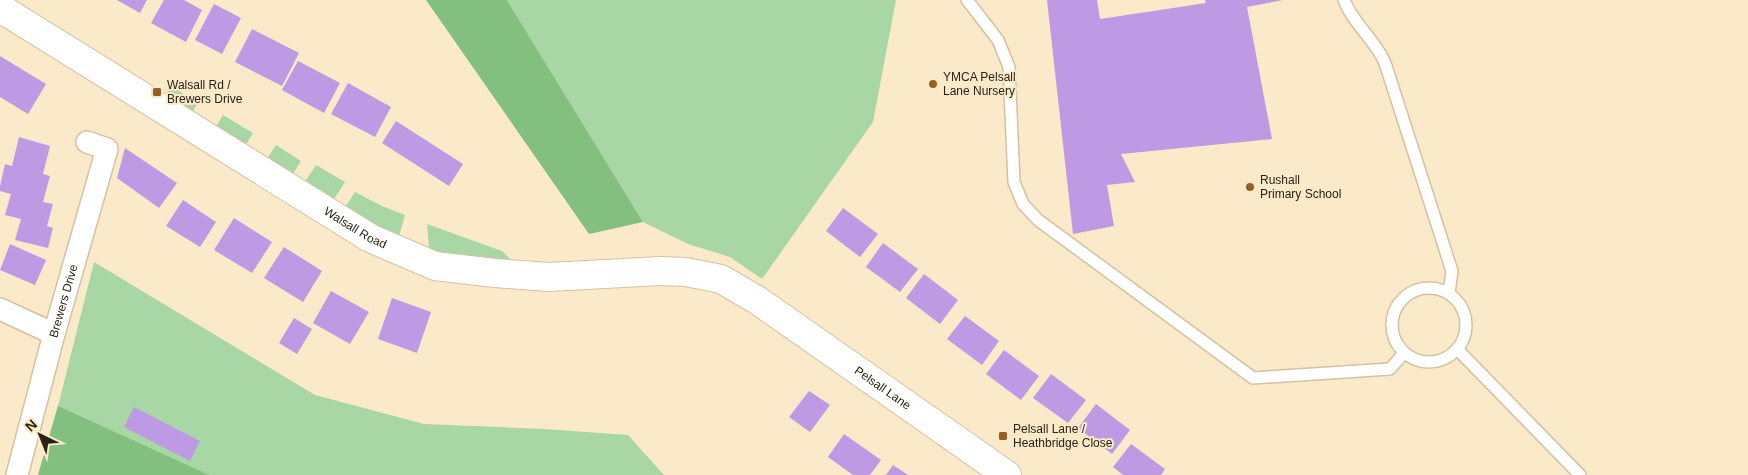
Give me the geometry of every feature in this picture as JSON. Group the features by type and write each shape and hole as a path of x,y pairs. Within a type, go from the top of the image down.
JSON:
{"main road":[{"name":"Walsall Road","path":"0,8 370,238 436,266 527,276 658,271 686,272 721,279 757,300"},
{"name":"Pelsall Lane","path":"757,300 1007,475"}],"street":[{"name":"Brewers Drive","path":"17,475 54,334 107,149 87,142"},
{"path":"0,309 54,334"}],"lane":[{"path":"967,0 998,40 1009,66 1014,182 1023,204 1038,220 1252,378 1390,370 1404,353"},
{"path":"1344,0 1351,15 1370,37 1385,63 1452,271 1450,293"},
{"path":"1425,288 1438,288 1450,293 1459,302 1465,313 1467,326 1458,350 1448,357 1432,362 1414,359 1404,353 1397,344 1393,333 1392,321 1395,310 1402,299 1412,291 1425,288"},
{"path":"1458,350 1580,475"}],"green space":[{"path":"426,0 507,0 643,222 589,234"},
{"path":"507,0 896,0 873,122 762,279 730,257 688,244 643,222"},
{"path":"171,86 198,103 189,117 162,100"},
{"path":"223,115 253,133 244,148 214,130"},
{"path":"276,145 301,161 291,177 265,162"},
{"path":"316,165 345,182 332,202 303,185"},
{"path":"355,192 405,215 399,236 378,229 344,209"},
{"path":"427,224 502,251 525,273 462,261 429,249"},
{"path":"94,262 315,395 424,424 628,435 664,475 38,475 58,406"},
{"path":"58,406 209,475 38,475"}],"building":[{"path":"117,0 147,0 140,13"},
{"path":"164,0 184,0 202,10 186,42 151,23"},
{"path":"1047,0 1097,0 1100,19 1206,3 1205,0 1283,0 1247,7 1272,139 1121,154 1135,182 1107,185 1114,226 1073,234"},
{"path":"214,4 241,18 222,54 195,40"},
{"path":"252,29 299,53 282,86 235,62"},
{"path":"0,56 46,84 28,114 0,97"},
{"path":"298,61 340,83 324,113 282,90"},
{"path":"348,83 391,107 375,137 331,114"},
{"path":"396,121 463,164 449,186 382,143"},
{"path":"19,137 50,146 43,174 50,176 43,202 53,204 47,226 53,228 48,248 15,240 21,219 5,215 11,194 0,191 0,186 5,164 12,166"},
{"path":"125,148 177,183 159,208 117,178"},
{"path":"183,200 216,222 200,247 166,226"},
{"path":"843,208 878,234 860,257 826,231"},
{"path":"234,218 272,242 252,273 214,250"},
{"path":"883,243 918,269 900,292 866,267"},
{"path":"10,244 46,260 35,285 0,270"},
{"path":"284,247 322,271 303,302 264,278"},
{"path":"924,274 958,300 940,324 906,298"},
{"path":"331,291 369,312 350,344 313,323"},
{"path":"392,298 431,312 417,353 378,339"},
{"path":"965,316 999,341 982,365 947,339"},
{"path":"294,318 312,329 297,354 279,343"},
{"path":"1004,350 1039,376 1021,400 986,374"},
{"path":"1051,374 1086,400 1068,423 1033,398"},
{"path":"809,391 830,405 810,432 789,417"},
{"path":"1096,404 1130,430 1112,454 1078,428"},
{"path":"134,407 200,441 190,461 124,427"},
{"path":"844,434 881,460 870,475 853,475 828,457"},
{"path":"1131,444 1165,469 1161,475 1123,475 1113,467"},
{"path":"893,465 908,475 886,475"}],"place":[{"name":"YMCA Pelsall Lane Nursery","path":"933,84"},
{"name":"Walsall Rd / Brewers Drive","path":"157,92"},
{"name":"Rushall Primary School","path":"1250,187"},
{"name":"Pelsall Lane / Heathbridge Close","path":"1003,436"}]}
